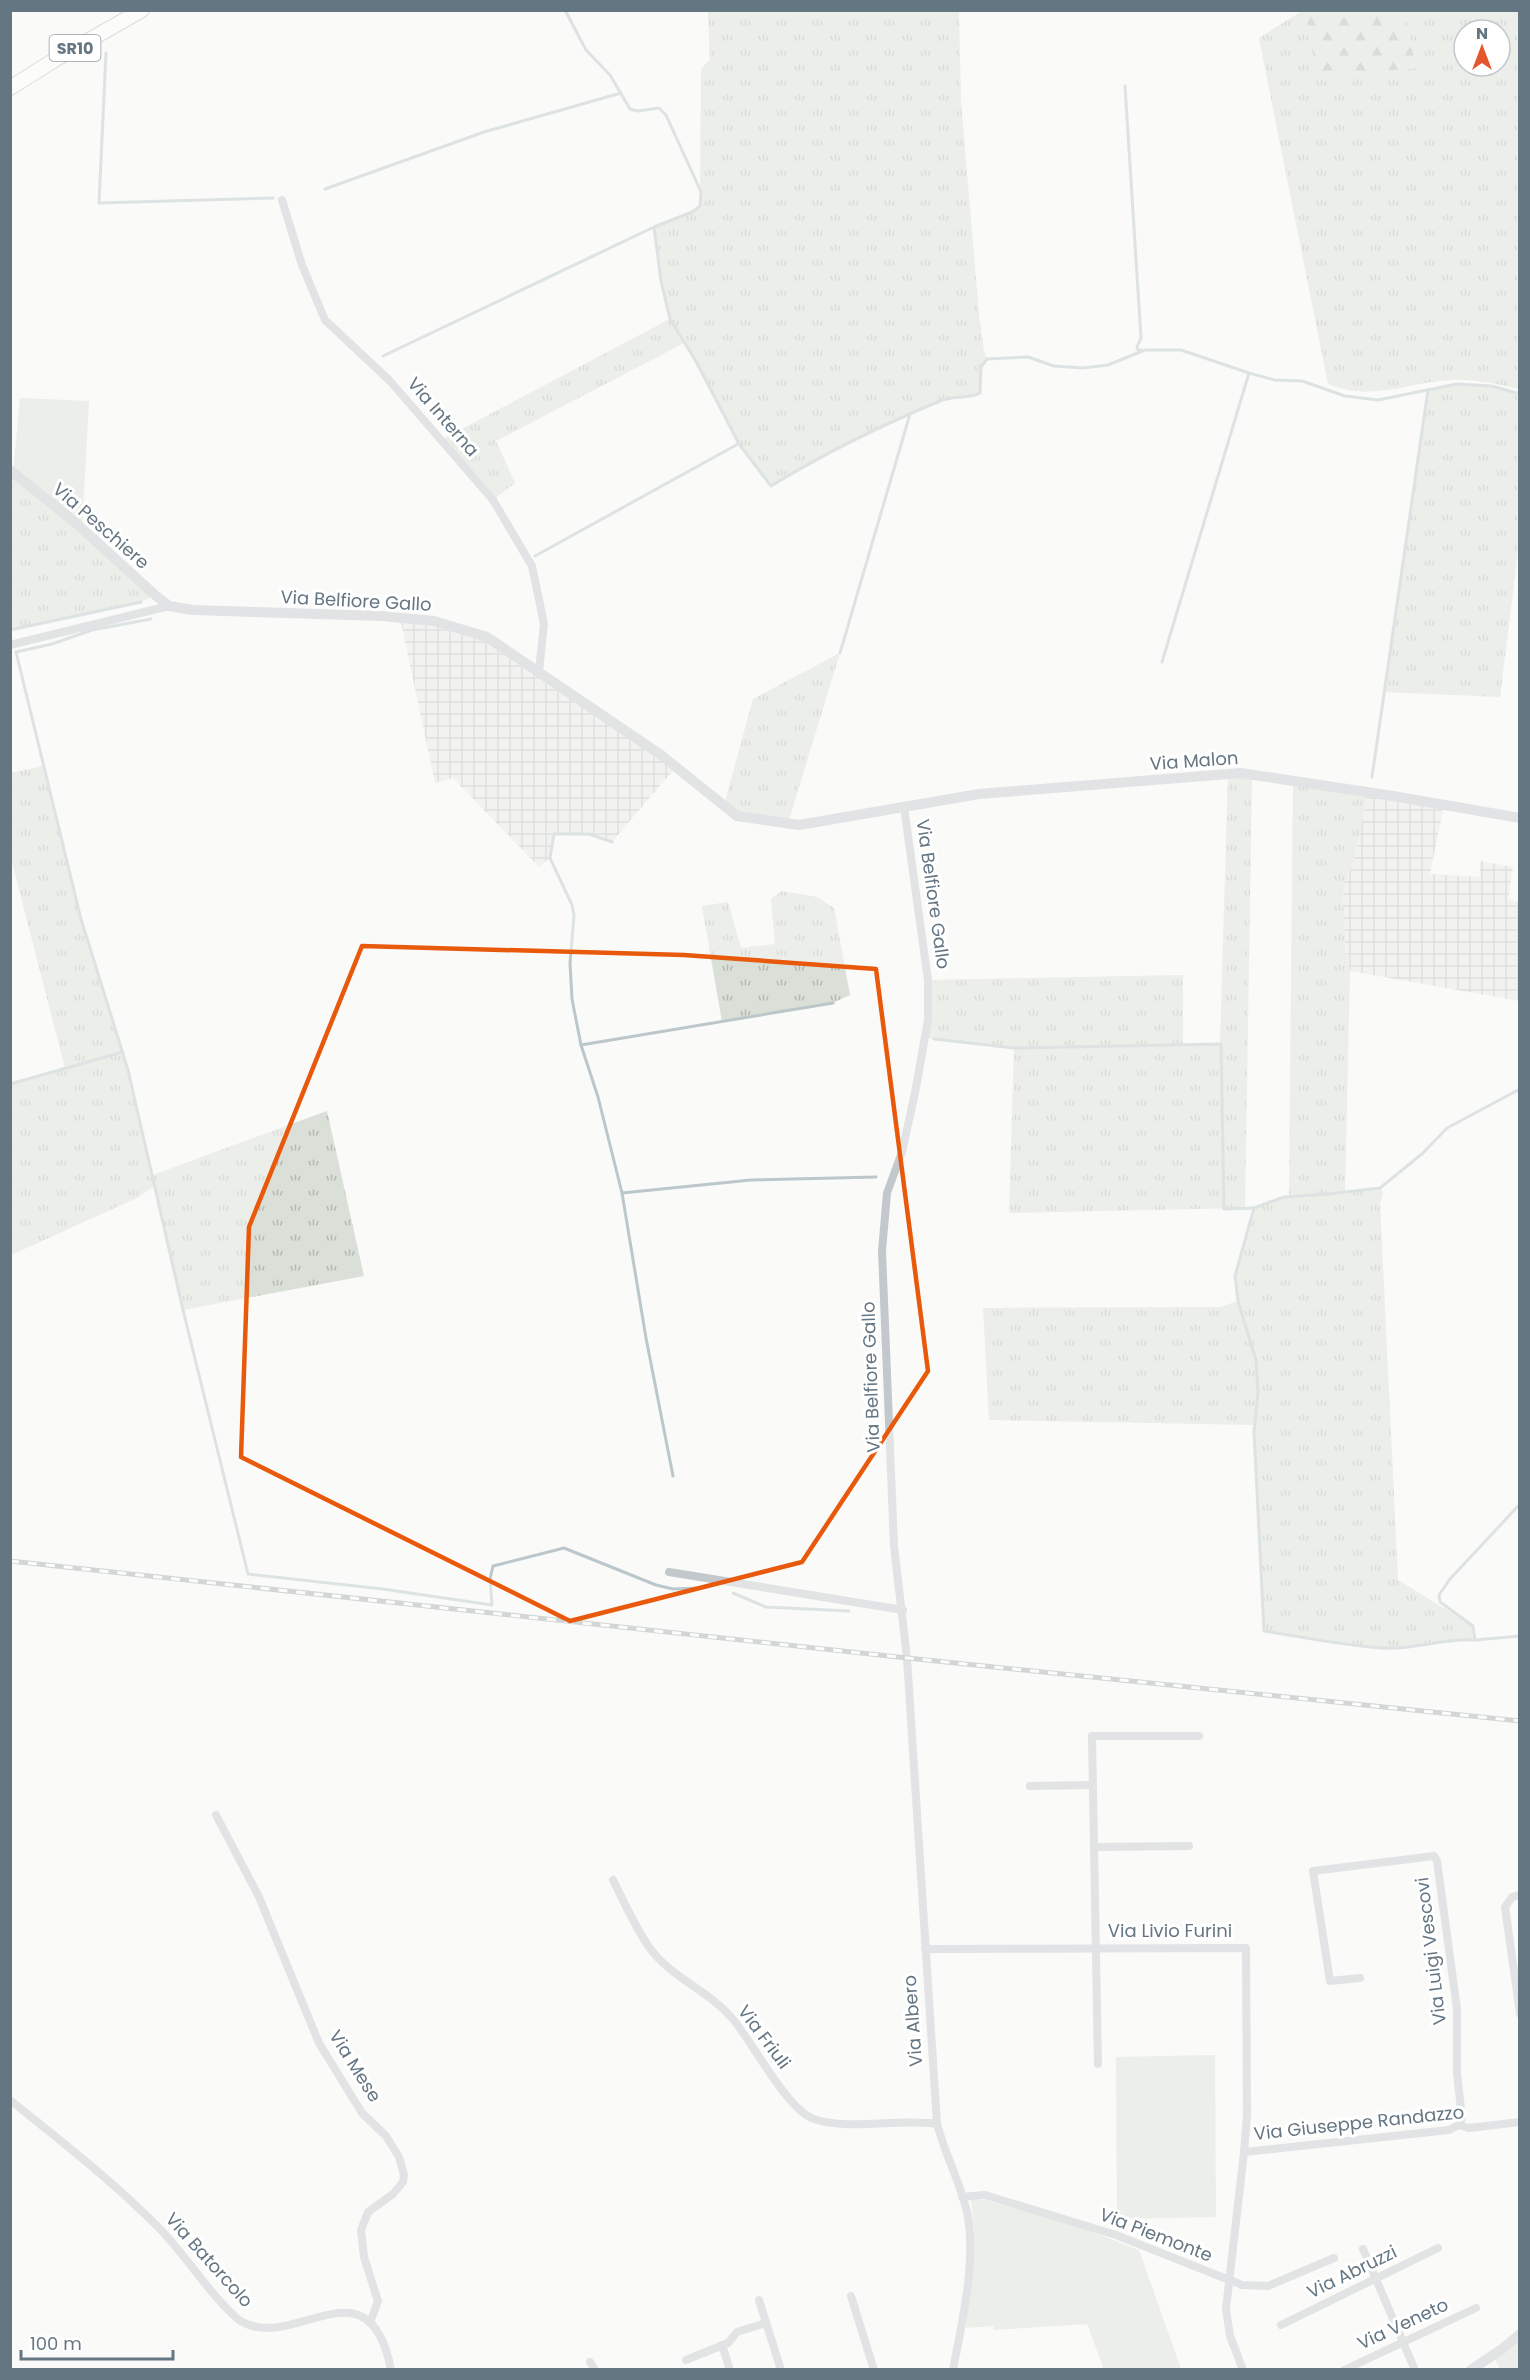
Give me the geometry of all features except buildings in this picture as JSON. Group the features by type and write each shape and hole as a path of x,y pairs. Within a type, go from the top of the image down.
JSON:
{"main road":[{"name":"SR10","path":"10,88 142,10"}],"street":[{"name":"Via Interna","path":"282,200 302,264 325,320 390,381 492,500 532,566 544,624 539,671"},
{"name":"Via Peschiere","path":"10,470 77,524 106,553 169,606"},
{"name":"Via Belfiore Gallo","path":"169,606 193,610 382,616 434,621 488,637 661,755 737,816 799,825 904,807 928,980 926,1038 902,1152 887,1193 882,1251 894,1546 903,1610 907,1664"},
{"path":"10,645 169,606"},
{"name":"Via Malon","path":"904,807 983,793 1241,773 1520,818"},
{"path":"669,1572 903,1610"},
{"name":"Via Albero","path":"907,1664 937,2124 944,2152 962,2197 968,2222 969,2254 953,2370"},
{"path":"1098,2064 1092,1736 1199,1736"},
{"path":"1030,1786 1093,1785"},
{"name":"Via Mese","path":"216,1815 259,1897 319,2043 362,2113 386,2136 399,2157 404,2175 403,2182 393,2194 368,2212 361,2230 363,2257 378,2301 370,2323"},
{"path":"1095,1847 1190,1846"},
{"name":"Via Luigi Vescovi","path":"1360,1978 1330,1981 1313,1871 1434,1856 1437,1861 1457,2009 1457,2073 1462,2118 1459,2125"},
{"name":"Via Friuli","path":"613,1880 649,1947 669,1970 731,2017 777,2084 812,2119 837,2123 921,2122 937,2124"},
{"path":"1520,1895 1512,1897 1505,1907 1520,2014"},
{"name":"Via Livio Furini","path":"925,1949 1246,1948 1247,2116 1244,2152"},
{"name":"Via Batorcolo","path":"10,2100 73,2149 121,2191 166,2235 230,2311 243,2322 266,2329 332,2313 345,2313 362,2317 370,2323"},
{"name":"Via Giuseppe Randazzo","path":"1243,2370 1227,2322 1228,2281 1244,2152 1449,2130 1459,2125 1469,2128 1520,2122"},
{"name":"Via Piemonte","path":"962,2197 985,2195 1116,2235 1242,2285 1268,2286 1334,2258"},
{"name":"Via Abruzzi","path":"1281,2325 1438,2248"},
{"path":"1363,2249 1415,2370"},
{"path":"851,2296 874,2370"},
{"path":"759,2301 781,2370"},
{"name":"Via Veneto","path":"1344,2370 1401,2341 1476,2308"},
{"path":"370,2323 384,2342 391,2370"},
{"path":"686,2360 728,2343 738,2332 766,2323"},
{"path":"1471,2370 1520,2334"},
{"path":"722,2345 730,2370"}],"highlighted area":[{"path":"362,946 684,955 876,969 928,1371 802,1562 570,1621 241,1457 249,1227"}],"shaded area":[{"path":"400,618 487,637 676,767 612,842 589,834 554,834 550,858 539,867 453,778 435,783"},
{"path":"1368,792 1444,805 1430,874 1480,877 1480,861 1513,867 1508,899 1519,902 1519,1001 1350,971 1345,949 1343,886 1354,859"}],"green space":[{"path":"708,11 959,11 961,102 979,314 987,359 981,367 980,393 945,399 897,420 833,451 771,486 739,444 684,343 496,441 515,483 493,500 441,440 670,319 661,281 654,227 692,212 700,206 701,69 710,59"},
{"path":"1305,11 1317,77 1416,68 1405,11 1519,11 1519,389 1460,380 1435,381 1375,391 1344,389 1328,384 1259,38"},
{"path":"1305,11 1405,11 1416,68 1317,77"},
{"path":"1457,384 1492,386 1519,394 1519,543 1500,697 1384,692 1428,390"},
{"path":"20,398 89,401 82,530 13,472"},
{"path":"10,470 155,595 141,602 11,630"},
{"path":"840,653 788,823 737,816 724,805 753,699"},
{"path":"43,766 81,919 123,1052 153,1175 327,1111 364,1276 183,1310 155,1185 139,1197 11,1255 11,1084 65,1068 11,858 11,773"},
{"path":"1228,774 1252,775 1245,1208 1009,1213 1014,1048 926,1038 928,980 1183,975 1183,1045 1220,1044"},
{"path":"1293,781 1368,792 1354,859 1343,886 1345,949 1350,971 1345,1192 1380,1188 1383,1192 1380,1204 1398,1580 1473,1626 1475,1640 1383,1648 1264,1631 1255,1425 989,1420 983,1308 1220,1307 1238,1301 1235,1276 1254,1208 1289,1196"},
{"path":"782,891 817,897 834,908 850,995 833,1003 722,1022 702,906 728,902 741,948 775,944 771,899"},
{"path":"1215,2055 1216,2217 1117,2219 1116,2057"},
{"path":"971,2200 986,2200 1075,2225 1139,2250 1181,2369 1104,2369 1087,2324 993,2330 994,2326 966,2328 974,2230"},
{"path":"1519,2340 1519,2369 1500,2369 1495,2359"}],"waterway":[{"path":"565,10 586,50 610,75 630,109 638,111 659,108 666,115 701,192 700,206 692,212 654,227 661,281 670,319 697,363 739,444 771,486 833,451 897,420 945,399 980,393 981,367 987,359 1028,357 1054,366 1083,368 1108,365 1145,350 1181,350 1249,373 1275,380 1302,381 1345,396 1378,400 1457,384 1492,386 1520,394"},
{"path":"106,53 99,203 273,198"},
{"path":"1125,86 1141,338 1137,347 1141,350"},
{"path":"325,189 484,132 621,93"},
{"path":"383,356 654,227"},
{"path":"1162,662 1249,373"},
{"path":"1372,777 1428,390"},
{"path":"840,653 910,414"},
{"path":"535,556 738,444"},
{"path":"10,630 141,602"},
{"path":"151,619 92,630 52,644 16,652 81,919 128,1070 183,1310 248,1574 383,1589 492,1605 490,1579 493,1566 564,1548 656,1585 673,1589 698,1588"},
{"path":"612,842 589,834 554,834 550,858 572,905 574,915 570,963 572,999 581,1045 598,1097 622,1193 646,1338 673,1476"},
{"path":"581,1045 833,1003"},
{"path":"934,1039 1014,1048 1221,1044 1224,1209 1254,1208"},
{"path":"10,1084 123,1052"},
{"path":"1475,1640 1383,1648 1264,1631 1254,1432 1258,1392 1256,1360 1238,1301 1235,1276 1254,1208 1284,1197 1380,1188 1423,1153 1447,1128 1520,1089"},
{"path":"622,1193 751,1180 876,1177"},
{"path":"1520,1504 1450,1579 1439,1595 1440,1602 1473,1626 1475,1640 1520,1636"},
{"path":"733,1593 766,1607 849,1611"}],"railway":[{"path":"10,1561 907,1658 1520,1721"}]}
